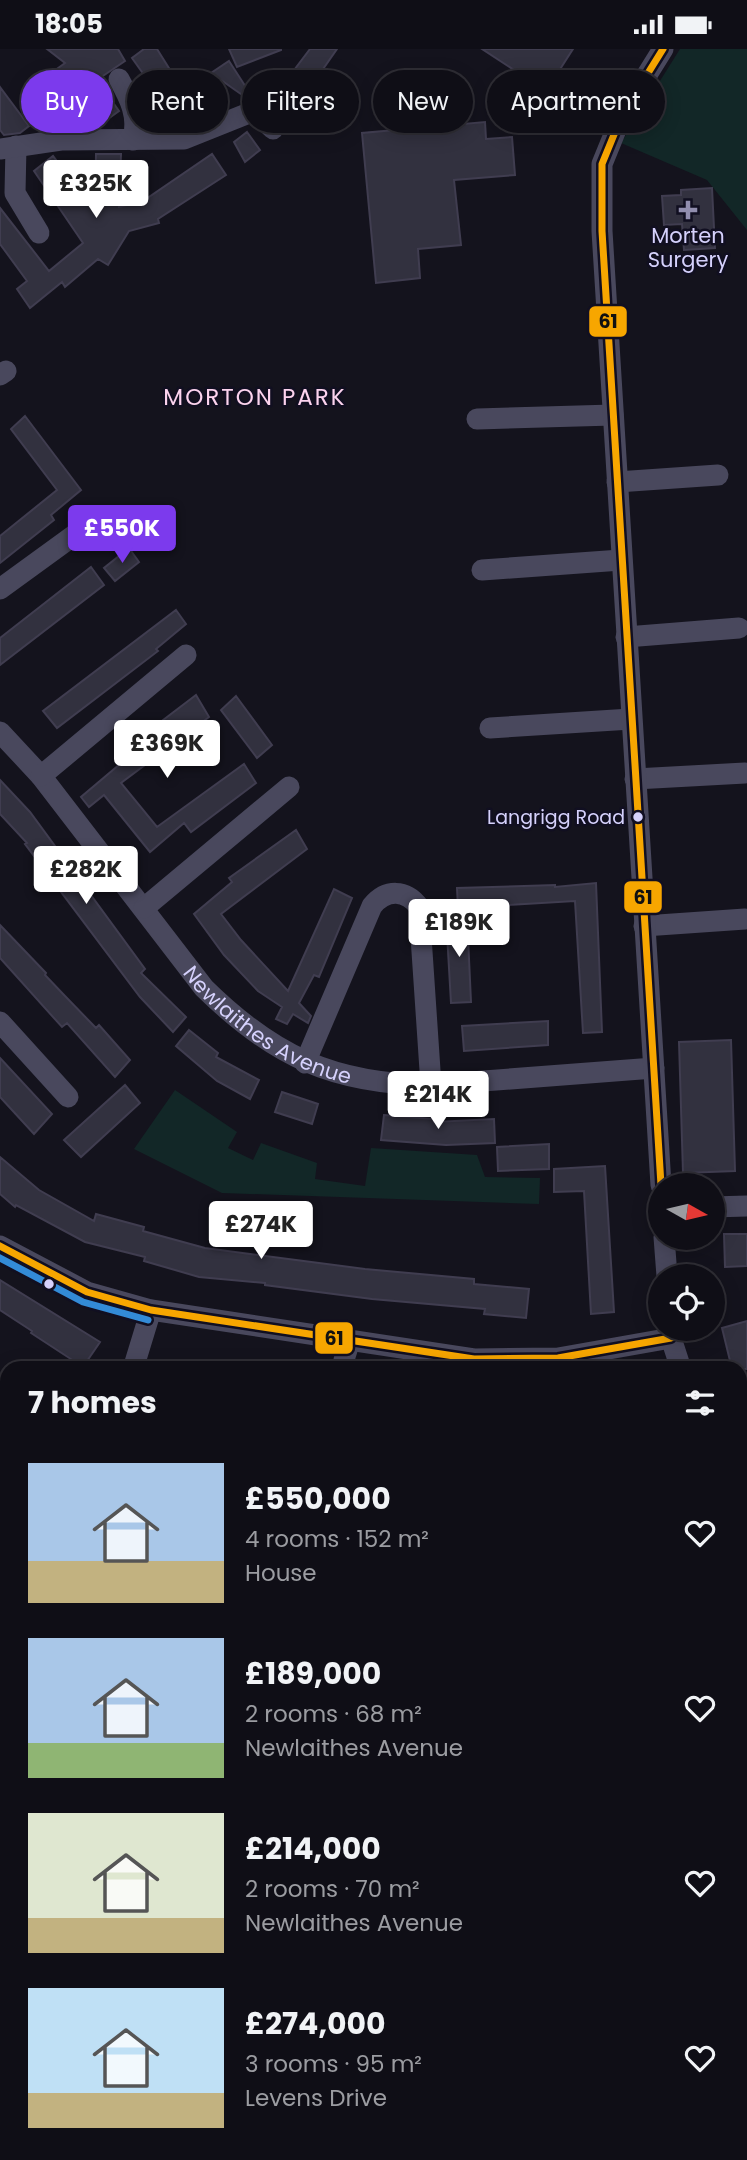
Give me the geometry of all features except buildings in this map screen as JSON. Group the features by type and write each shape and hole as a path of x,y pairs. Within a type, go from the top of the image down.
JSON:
{"street":[{"path":"660,1173 602,232 602,164 622,115 663,49"},
{"path":"118,79 134,107 133,140"},
{"path":"39,233 15,194 8,148 61,140 184,139 242,116"},
{"path":"477,419 613,415"},
{"path":"617,482 718,475"},
{"path":"0,589 88,525"},
{"path":"482,570 621,560"},
{"path":"626,637 740,628"},
{"path":"41,776 186,655"},
{"path":"490,728 631,719"},
{"name":"Newlaithes Avenue","path":"0,732 41,776 204,988 229,1013 274,1046 305,1063 368,1081 431,1084 653,1068"},
{"path":"635,779 745,773"},
{"path":"144,908 289,787"},
{"path":"305,1063 372,906 386,894 395,893 412,898 419,907 431,1084"},
{"path":"644,926 745,919"},
{"path":"0,1022 68,1097"},
{"path":"725,1207 747,1206"},
{"path":"0,1246 87,1292 151,1310 474,1359 558,1358 587,1361 648,1341"},
{"path":"135,1361 151,1310"},
{"path":"344,1361 350,1340"},
{"path":"673,1341 679,1361"}],"green space":[{"path":"680,49 747,49 747,230 707,180 621,143 627,133 665,133 665,73"},
{"path":"175,1090 237,1132 228,1148 253,1160 261,1143 317,1163 315,1179 365,1186 371,1148 477,1155 485,1177 540,1178 539,1204 222,1193 134,1149"}],"transit line":[{"name":"61","path":"660,1173 602,231 602,164 622,115 663,49"},
{"name":"61","path":"0,1246 87,1292 151,1310 474,1359 558,1358 654,1341"},
{"path":"0,1258 83,1302 148,1320"}],"place":[{"name":"Morten Surgery","path":"688,210"},
{"name":"Langrigg Road","path":"638,817"}],"district":[{"name":"MORTON PARK","path":"255,397"}]}
